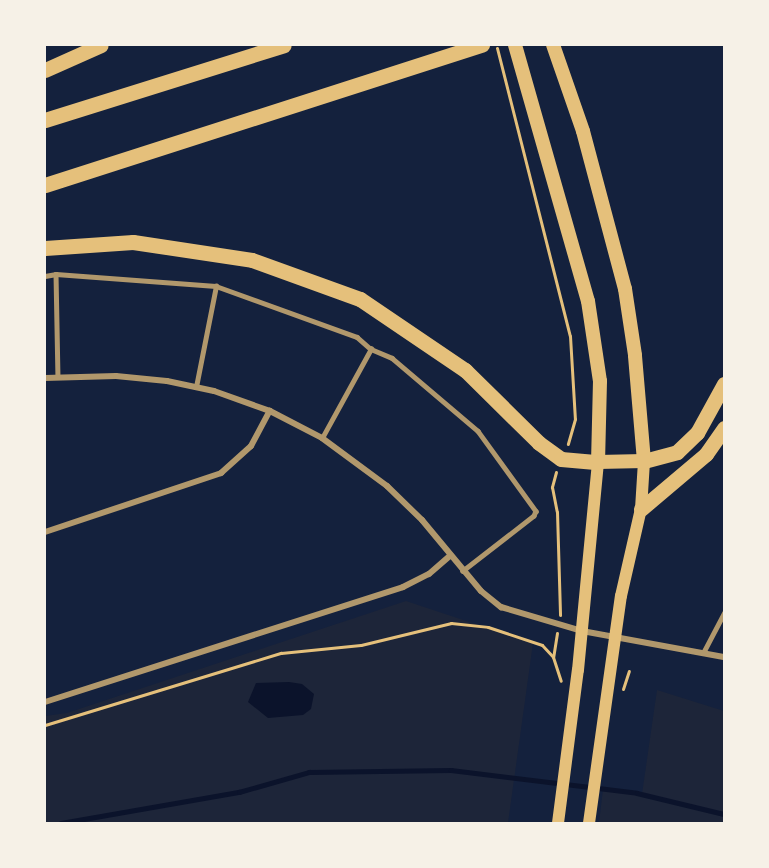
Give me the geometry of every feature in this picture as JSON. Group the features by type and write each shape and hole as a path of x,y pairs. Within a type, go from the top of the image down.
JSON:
{"highway":[{"path":"45,70 101,45"},
{"path":"45,120 284,45"},
{"path":"45,184 482,45"},
{"path":"515,45 594,332 600,381 598,462"},
{"path":"554,48 583,131 625,289 635,355 644,460"},
{"path":"45,248 133,242 252,260 360,299 465,370 539,443 561,459 598,462 644,460 677,452 697,433 724,384"},
{"path":"641,509 706,454 724,428"}],"main road":[{"path":"589,823 615,637 641,509 644,460"},
{"path":"558,823 582,631 598,462"}],"street":[{"path":"45,378 116,376 196,387 270,411 322,438 387,486 463,571 501,607 582,631 724,657"},
{"path":"45,532 221,473 247,452 270,411"},
{"path":"45,702 403,587 429,574 450,556"}],"lane":[{"path":"56,274 58,376"},
{"path":"45,276 56,274 216,286 357,337 371,349 392,358 478,431 536,511 534,516 463,571"},
{"path":"196,387 216,286"},
{"path":"322,438 371,349"},
{"path":"702,653 724,613"}],"path":[{"path":"496,45 504,69 570,336 576,419 552,487 557,512 559,625 553,657"},
{"path":"45,725 281,653 353,647 451,623 488,627 542,645 553,657 561,673 561,684"}],"shaded area":[{"path":"406,601 533,643 508,823 45,823 45,716 67,713"},
{"path":"256,683 302,684 314,694 311,709 303,715 268,718 248,702"},
{"path":"657,690 724,711 724,823 599,823 603,789 642,794"}],"waterway":[{"path":"61,823 239,792 309,772 451,770 637,793 724,814"}]}
